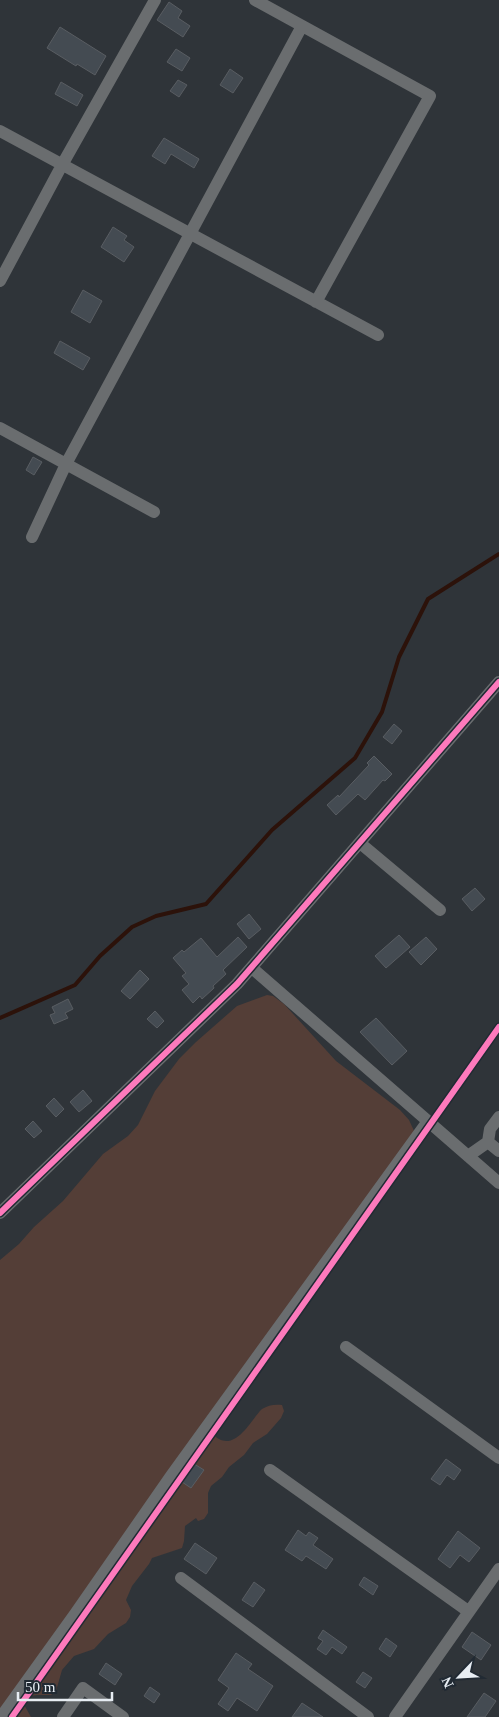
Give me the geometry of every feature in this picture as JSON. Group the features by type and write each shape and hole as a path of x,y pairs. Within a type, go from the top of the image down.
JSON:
{"street":[{"path":"0,281 62,165 155,0"},
{"path":"255,0 430,96 316,302"},
{"path":"32,537 66,464 302,26"},
{"path":"0,131 378,335"},
{"path":"0,428 154,512"},
{"path":"0,1213 237,984 499,682"},
{"path":"360,843 440,910"},
{"path":"252,968 499,1183"},
{"path":"468,1156 488,1142 490,1129 499,1117"},
{"path":"1,1717 76,1614 177,1468 428,1121"},
{"path":"488,1142 499,1151"},
{"path":"346,1347 499,1458"},
{"path":"270,1470 468,1612"},
{"path":"394,1717 499,1569"},
{"path":"181,1578 368,1717"},
{"path":"63,1717 83,1688 123,1717"}],"shaded area":[{"path":"267,995 273,996 284,1004 336,1061 400,1110 409,1120 415,1133 358,1230 328,1274 300,1306 283,1335 273,1345 212,1426 216,1437 226,1441 232,1440 244,1431 262,1409 274,1405 282,1405 284,1411 281,1418 267,1434 253,1443 244,1455 229,1467 222,1477 211,1486 208,1493 208,1513 204,1519 198,1521 196,1518 185,1526 182,1548 152,1558 132,1586 126,1600 131,1610 130,1617 126,1623 108,1634 94,1649 74,1656 62,1670 56,1691 51,1695 30,1696 22,1701 31,1717 0,1717 0,1260 63,1201 103,1154 128,1136 138,1125 155,1091 179,1059 196,1042 237,1006"}],"building":[{"path":"169,2 182,11 178,18 190,26 183,37 157,20"},
{"path":"60,27 106,56 95,75 47,48"},
{"path":"176,49 190,58 182,71 167,62"},
{"path":"230,69 243,78 233,93 220,85"},
{"path":"178,80 187,85 179,97 170,91"},
{"path":"61,82 83,95 77,106 55,94"},
{"path":"164,138 199,159 194,168 171,154 165,164 152,156"},
{"path":"113,227 127,236 124,240 134,247 124,262 101,247"},
{"path":"83,290 102,301 90,323 71,312"},
{"path":"60,341 90,358 83,370 54,353"},
{"path":"33,457 42,462 34,475 26,470"},
{"path":"394,724 402,731 392,744 383,737"},
{"path":"374,756 392,774 385,781 383,780 365,800 358,794 336,815 327,805 338,795 339,797 369,765 367,763"},
{"path":"475,888 485,899 472,911 462,899"},
{"path":"249,914 261,929 249,939 237,924"},
{"path":"399,935 410,947 386,968 375,956"},
{"path":"238,937 247,947 223,970 226,974 213,986 214,988 202,999 200,996 193,1003 182,990 189,984 182,976 186,973 173,958 182,950 184,952 201,938 217,957"},
{"path":"426,937 437,949 421,965 409,952"},
{"path":"140,970 149,979 130,999 121,991"},
{"path":"68,999 73,1009 65,1013 68,1018 54,1024 50,1015 55,1013 52,1007"},
{"path":"155,1011 164,1021 157,1028 147,1019"},
{"path":"376,1018 407,1051 392,1065 360,1032"},
{"path":"83,1090 92,1101 79,1112 70,1102"},
{"path":"54,1098 64,1109 56,1117 46,1106"},
{"path":"33,1121 42,1131 34,1138 25,1129"},
{"path":"446,1459 461,1470 454,1480 447,1475 440,1485 431,1479"},
{"path":"191,1462 204,1470 191,1488 179,1480"},
{"path":"298,1530 306,1536 309,1532 318,1538 313,1545 333,1559 326,1569 306,1556 302,1561 285,1550"},
{"path":"458,1531 480,1548 469,1562 460,1555 450,1568 438,1559"},
{"path":"195,1543 217,1558 206,1574 184,1559"},
{"path":"364,1577 378,1586 373,1595 359,1585"},
{"path":"254,1582 265,1590 253,1607 242,1600"},
{"path":"323,1630 347,1647 342,1654 332,1647 326,1655 317,1649 323,1641 318,1638"},
{"path":"472,1632 491,1645 481,1660 462,1647"},
{"path":"386,1638 397,1646 390,1657 379,1649"},
{"path":"236,1653 252,1664 248,1669 273,1686 257,1711 237,1698 228,1711 218,1704 229,1688 218,1680"},
{"path":"106,1663 122,1674 115,1685 99,1674"},
{"path":"363,1672 372,1678 365,1688 356,1682"},
{"path":"150,1687 160,1694 154,1703 144,1696"},
{"path":"484,1693 496,1701 485,1717 467,1717"},
{"path":"302,1703 323,1717 292,1717"}],"waterway":[{"path":"0,1018 75,985 100,956 132,927 156,916 206,904 272,830 355,758 382,712 399,657 428,599 499,554"}],"cycle path":[{"path":"0,1213 237,984 499,682"},
{"path":"12,1717 499,1027"}]}
